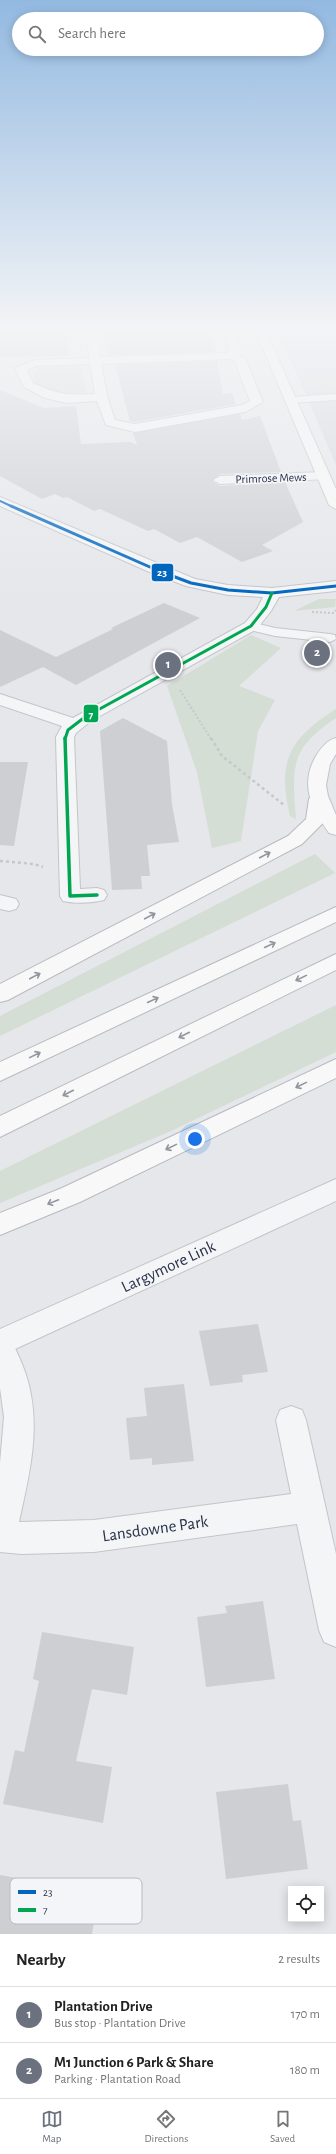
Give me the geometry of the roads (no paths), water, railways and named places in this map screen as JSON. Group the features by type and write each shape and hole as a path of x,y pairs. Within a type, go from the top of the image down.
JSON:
{"main road":[{"path":"298,417 322,476 336,505"},
{"path":"336,743 324,754 315,777 319,799 326,816 336,829"},
{"path":"0,994 295,840 315,821 319,799"},
{"path":"0,1072 332,916"},
{"path":"0,1127 336,960"},
{"path":"0,1224 71,1195 336,1068"}],"street":[{"path":"108,417 110,422 135,428 194,417"},
{"name":"Primrose Mews","path":"226,495 218,476 322,476"},
{"path":"0,501 174,578 228,590 272,593 336,586"},
{"path":"97,895 70,896 65,736 68,730 75,724 251,626 260,616 271,599 272,593"},
{"path":"0,699 75,724"},
{"name":"Largymore Link","path":"0,1343 336,1189"},
{"path":"0,1347 10,1365 17,1388 20,1427 15,1467 0,1535"},
{"path":"291,1420 336,1630"},
{"name":"Lansdowne Park","path":"0,1535 21,1538 94,1536 309,1508"}],"lane":[{"path":"251,626 274,632 330,638"}],"place":[{"name":"M1 Junction 6 Park & Share","path":"317,653"},
{"name":"Plantation Drive","path":"168,665"}]}
